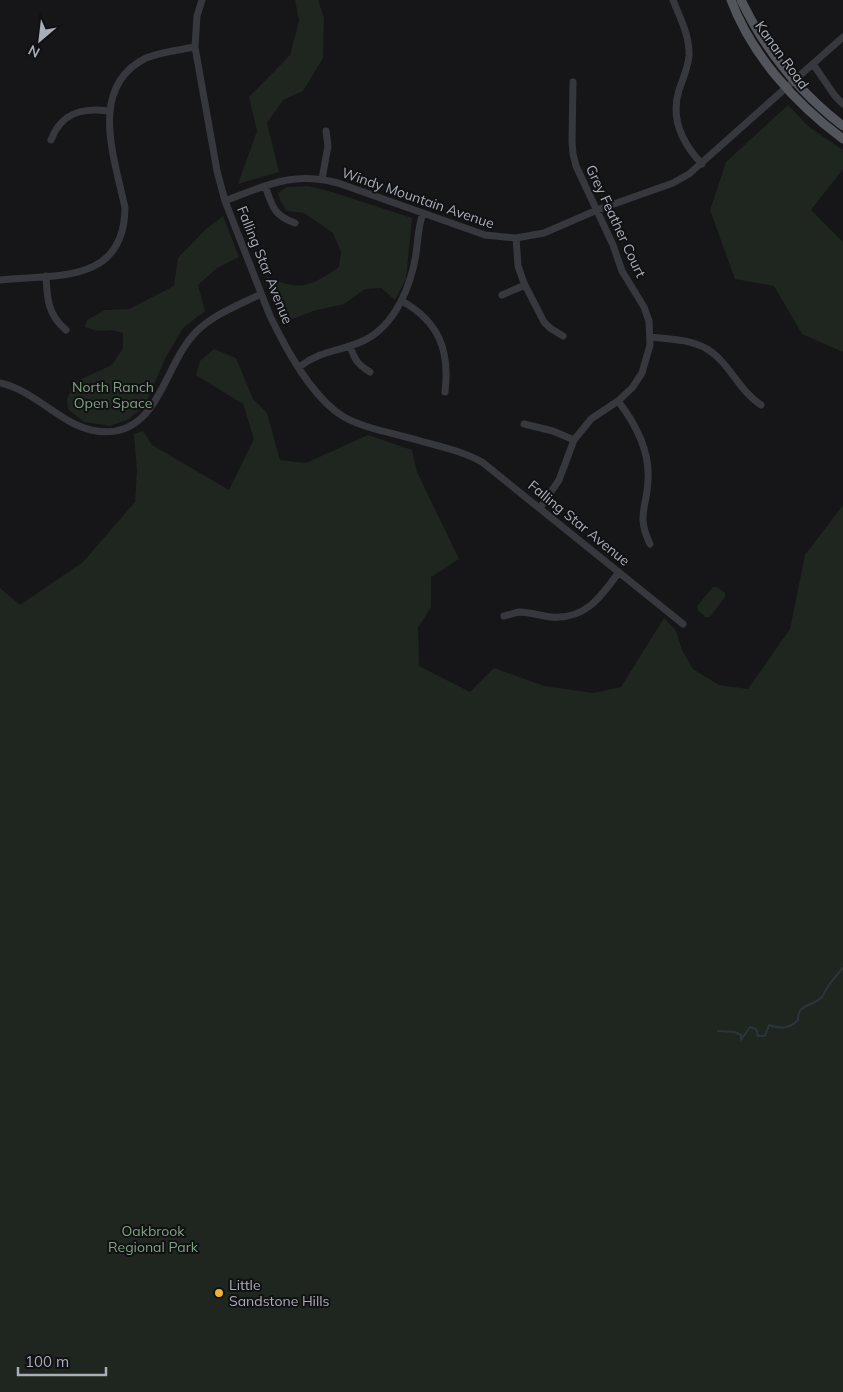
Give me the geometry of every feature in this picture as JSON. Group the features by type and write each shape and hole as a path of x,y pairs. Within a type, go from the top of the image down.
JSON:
{"main road":[{"name":"Kanan Road","path":"731,0 749,37 785,87 813,116 843,139"},
{"name":"Kanan Road","path":"741,0 758,31 793,80 821,108 843,126"}],"street":[{"name":"Falling Star Avenue","path":"202,0 197,16 195,47 217,171 225,202 276,330 318,396 343,416 364,425 458,451 490,468 683,624"},
{"path":"673,0 684,29 689,55 688,66 676,102 678,124 686,146 702,164"},
{"name":"Windy Mountain Avenue","path":"225,202 265,186 292,178 322,179 485,235 500,238 516,238 544,233 597,210 673,183 689,174 843,37"},
{"path":"0,280 74,274 94,267 110,253 121,235 125,208 109,128 109,111 112,96 118,83 136,65 155,55 195,47"},
{"path":"813,64 835,96 843,104"},
{"name":"Grey Feather Court","path":"540,508 559,480 574,440 591,419 618,401 632,388 642,373 648,356 650,337 649,321 644,307 622,270 576,166 573,154 573,82"},
{"path":"51,140 59,123 69,115 89,110 109,111"},
{"path":"322,179 328,146 326,131"},
{"path":"265,186 273,207 280,218 295,223"},
{"path":"299,367 310,358 350,346 382,330 402,300 414,263 418,231 423,213"},
{"path":"516,238 518,266 525,285 544,322 563,336"},
{"path":"46,276 47,298 51,310 56,322 66,330"},
{"path":"502,295 525,285"},
{"path":"0,383 17,389 82,427 102,431 121,429 138,421 152,407 178,355 196,331 216,316 261,294"},
{"path":"402,300 424,316 440,338 447,362 445,392"},
{"path":"650,337 679,340 696,344 708,350 721,361 750,398 761,405"},
{"path":"350,346 355,360 360,366 370,372"},
{"path":"618,401 633,423 647,459 648,481 642,519 643,531 650,544"},
{"path":"524,424 553,431 574,440"},
{"path":"504,616 519,612 552,617 575,614 588,608 598,600 620,572"}],"green space":[{"path":"295,0 318,0 324,18 323,58 303,91 283,100 267,123 279,172 238,184 257,131 249,97 290,55 299,21"},
{"path":"788,105 809,127 843,150 843,169 811,210 843,242 843,352 802,334 774,286 735,279 710,210 726,162"},
{"path":"308,186 412,218 406,279 395,300 381,288 365,289 344,304 313,311 285,322 266,276 287,284 304,285 320,279 339,267 341,252 333,233 304,213 287,211 281,202 278,193 287,187"},
{"name":"North Ranch Open Space","path":"223,216 239,257 217,268 198,285 205,311 183,328 165,359 145,405 129,419 110,426 84,422 68,409 67,399 75,382 112,365 123,348 123,333 113,330 97,331 85,327 87,320 105,310 129,309 174,286 178,258 206,229"},
{"name":"Oakbrook Regional Park","path":"214,349 236,358 253,399 267,413 280,460 306,463 368,435 412,450 417,472 459,559 431,577 431,607 418,628 419,666 470,692 494,668 544,686 593,693 621,687 664,618 676,631 682,650 693,669 719,685 748,689 790,629 805,555 843,505 843,1392 0,1392 0,588 20,605 83,562 135,502 137,471 134,434 143,431 152,445 229,490 254,439 243,404 196,375 200,361"},
{"path":"713,587 717,587 725,593 725,597 710,617 705,617 698,610 697,606"}],"waterway":[{"path":"718,1031 735,1032 741,1035 741,1040 750,1027 756,1029 758,1036 765,1036 769,1025 781,1028 788,1027 798,1020 798,1015 803,1008 822,997 843,968"}],"place":[{"name":"Little Sandstone Hills","path":"219,1293"}]}
